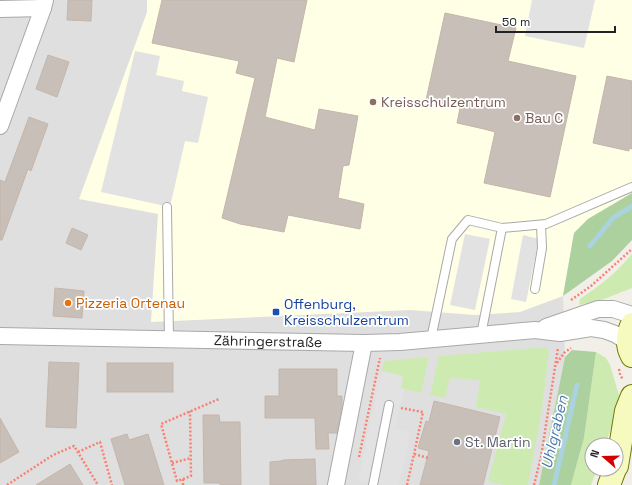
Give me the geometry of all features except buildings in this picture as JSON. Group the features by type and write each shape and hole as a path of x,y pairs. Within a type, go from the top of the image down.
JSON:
{"street":[{"path":"0,9 44,4 0,126"},
{"name":"Zähringerstraße","path":"535,330 598,309 613,309 632,315"},
{"name":"Zähringerstraße","path":"0,336 383,343 535,330 560,333 591,328 604,330 615,334 628,347"},
{"path":"336,485 364,343"},
{"path":"621,437 629,390"},
{"path":"624,453 632,438"}],"lane":[{"path":"431,339 452,239 468,220 502,228 541,225 559,219 632,187"},
{"path":"167,207 169,339"},
{"path":"535,289 542,248 541,225"},
{"path":"481,335 502,228"},
{"path":"373,485 389,405"}],"path":[{"path":"565,304 591,286 632,249"},
{"path":"534,485 541,457 560,333"},
{"path":"358,462 383,343"},
{"path":"556,364 572,347"},
{"path":"628,347 620,374 629,390"},
{"path":"190,411 191,476 177,481 161,424 190,411 219,399"},
{"path":"371,401 423,412 407,485"},
{"path":"78,452 100,442 112,485"},
{"path":"8,485 53,455 74,446 98,485"},
{"path":"414,454 428,458"},
{"path":"172,463 191,458"},
{"path":"183,479 183,485"}],"shaded area":[{"path":"0,0 632,0 632,193 588,219 574,233 563,296 565,357 539,485 0,485"},
{"name":"Kreisschulzentrum","path":"147,0 632,0 632,193 588,219 574,233 563,296 520,312 475,315 410,310 151,322 158,214 79,199 147,12"},
{"path":"532,0 595,0 584,48 525,36"},
{"path":"135,51 160,56 156,75 184,81 182,91 208,97 198,143 185,141 170,207 101,192"},
{"path":"465,234 490,239 475,310 450,305"},
{"path":"523,235 539,239 526,302 511,299"},
{"path":"382,371 403,376 401,388 404,389 395,429 411,432 399,485 379,485 358,480"}],"green space":[{"path":"632,193 632,240 612,261 563,296 574,233 588,219"},
{"path":"632,254 632,288 599,301 579,305 580,299 608,278"},
{"path":"546,347 549,352 542,409 528,485 504,485 488,481 506,414 476,407 480,380 450,378 445,398 430,395 439,356"},
{"path":"572,350 596,352 584,438 571,485 539,485 565,357"},
{"path":"596,352 606,358 610,365 619,395 618,409 608,437 584,437"},
{"path":"429,357 421,393 401,388 403,376 382,371 384,361"},
{"path":"584,438 584,477 594,477 591,485 571,485"}],"waterway":[{"name":"Uhlgraben","path":"590,246 613,218 632,206"},
{"name":"Uhlgraben","path":"554,485 577,385"}],"place":[{"name":"Kreisschulzentrum","path":"373,102"},
{"name":"Bau C","path":"517,118"},
{"name":"Pizzeria Ortenau","path":"68,303"},
{"name":"Offenburg, Kreisschulzentrum","path":"276,312"},
{"name":"St. Martin","path":"457,442"}]}
